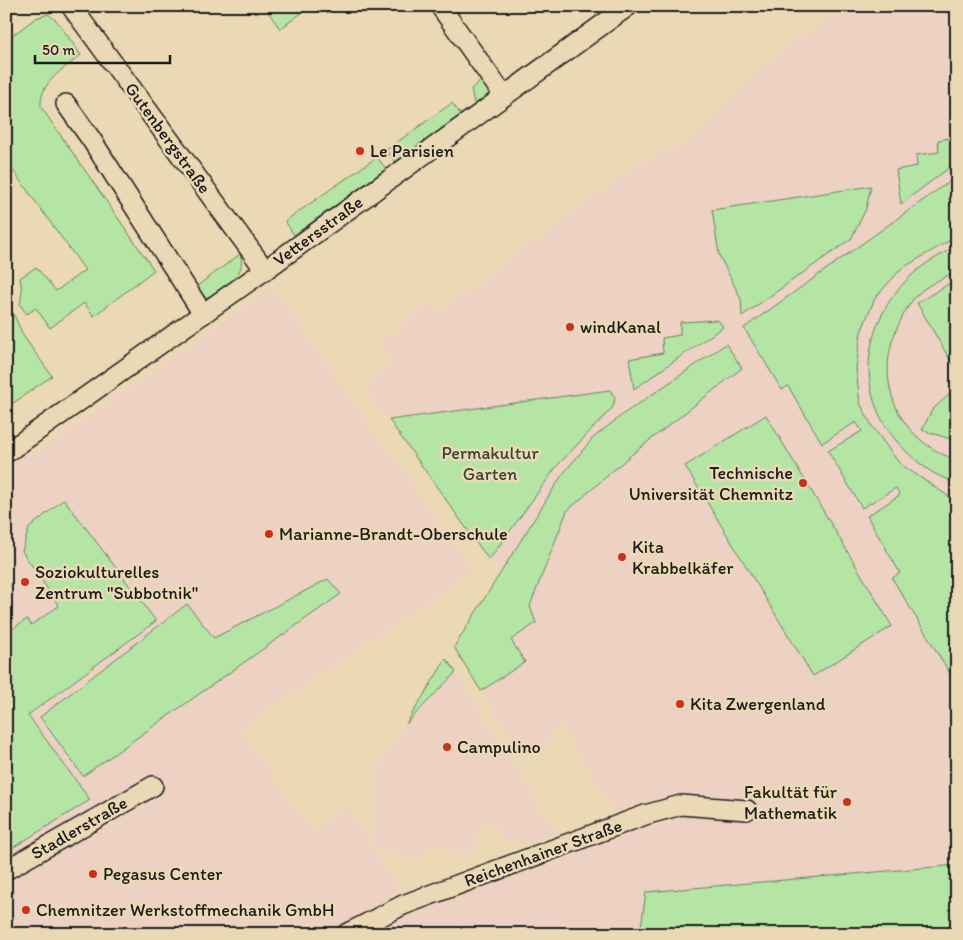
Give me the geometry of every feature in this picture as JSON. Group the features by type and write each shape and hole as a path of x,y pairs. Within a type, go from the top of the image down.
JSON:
{"street":[{"name":"Gutenbergstraße","path":"71,6 265,270"},
{"path":"440,6 504,96"},
{"name":"Vettersstraße","path":"6,453 265,270 628,6"},
{"path":"66,104 91,138 203,314"},
{"name":"Stadlerstraße","path":"6,870 153,786"},
{"name":"Reichenhainer Straße","path":"346,934 403,904 645,815 681,805 748,810"}],"shaded area":[{"path":"844,6 957,6 957,934 6,934 6,852 89,800 28,715 156,621 22,550 59,606 31,625 27,620 11,630 6,644 6,453 21,442 33,456 272,287 473,570 240,729 312,833 346,805 370,844 377,770 406,724 456,672 556,833 526,845 500,838 502,829 481,824 472,855 426,843 420,860 371,845 403,898 562,841 616,814 561,725 550,732 552,738 521,757 481,691 524,662 511,640 536,623 530,606 489,560 363,385 394,362 379,343 402,326 410,317 432,301 441,313 636,165 693,139 760,68"}],"green space":[{"path":"264,6 311,6 280,29"},
{"path":"48,14 57,21 81,55 48,83 41,98 41,107 154,270 94,316 84,303 50,328 36,308 27,314 20,305 22,291 20,278 36,267 56,291 85,270 6,161 6,40 36,18"},
{"path":"486,77 491,94 476,112 471,89"},
{"path":"452,103 465,120 456,119 395,162 386,150"},
{"path":"957,137 957,162 901,204 896,170 917,166 916,155 939,152 938,140"},
{"path":"377,157 386,169 294,235 285,221"},
{"path":"957,176 957,236 901,269 875,298 861,332 856,369 860,403 872,426 899,463 957,502 957,685 892,578 900,573 867,516 900,495 896,488 862,508 828,451 862,431 856,422 822,443 788,386 782,390 744,328"},
{"path":"871,186 866,209 851,239 742,316 741,299 719,255 712,210"},
{"path":"957,246 957,270 922,290 906,309 891,347 888,368 890,388 896,407 906,424 920,439 937,451 957,460 957,482 941,477 921,464 903,448 886,427 875,403 870,379 870,355 875,330 886,308 901,286 920,268"},
{"path":"240,254 242,262 236,276 223,288 201,301 193,289"},
{"path":"957,279 957,372 917,303"},
{"path":"6,297 24,337 52,376 6,408"},
{"path":"718,320 723,327 634,389 629,359 663,353 662,338 680,335 680,322"},
{"path":"726,344 742,368 631,455 567,511 530,606 536,623 511,640 525,662 481,691 454,647 562,475 593,438 622,415"},
{"name":"Permakultur Garten","path":"610,390 615,398 613,407 557,466 489,560 389,420"},
{"path":"952,392 957,399 957,441 922,430 932,410"},
{"path":"766,415 892,626 813,676 685,466"},
{"path":"64,499 156,621 28,715 90,800 6,852 6,644 11,630 27,619 31,625 59,606 22,551 29,528"},
{"path":"328,579 341,594 83,776 40,717 187,604 214,638"},
{"path":"446,659 456,672 406,724"},
{"path":"957,865 957,934 640,934 646,892"}],"place":[{"name":"Le Parisien","path":"360,151"},
{"name":"windKanal","path":"570,327"},
{"name":"Technische Universität Chemnitz","path":"803,483"},
{"name":"Marianne-Brandt-Oberschule","path":"269,534"},
{"name":"Kita Krabbelkäfer","path":"622,557"},
{"name":"Soziokulturelles Zentrum \"Subbotnik\"","path":"25,582"},
{"name":"Kita Zwergenland","path":"680,704"},
{"name":"Campulino","path":"447,747"},
{"name":"Fakultät für Mathematik","path":"847,802"},
{"name":"Pegasus Center","path":"93,874"},
{"name":"Chemnitzer Werkstoffmechanik GmbH","path":"26,910"}]}
